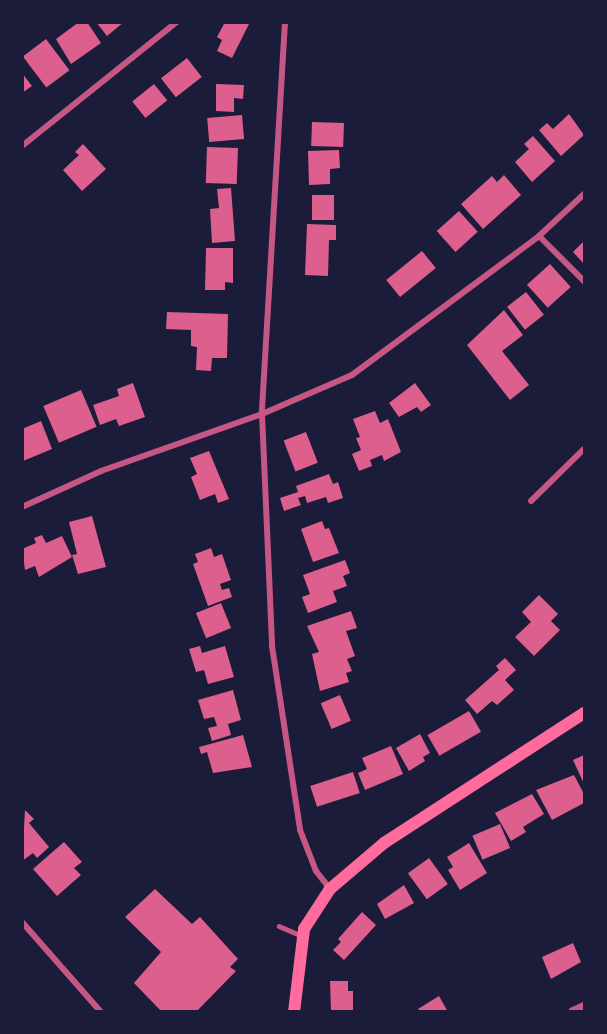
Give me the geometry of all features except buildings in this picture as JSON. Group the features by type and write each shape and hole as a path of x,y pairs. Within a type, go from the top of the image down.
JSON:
{"main road":[{"path":"294,1011 303,936 311,915 330,889 384,843 585,713"}],"street":[{"path":"22,146 177,22"},
{"path":"285,22 262,414 272,646 280,723 306,851 330,889"},
{"path":"22,507 101,471 320,392 382,356 539,236 585,194"},
{"path":"539,236 585,281"},
{"path":"531,501 585,449"},
{"path":"22,922 101,1011"},
{"path":"573,1011 585,1007"}],"lane":[{"path":"279,926 303,936"}]}
